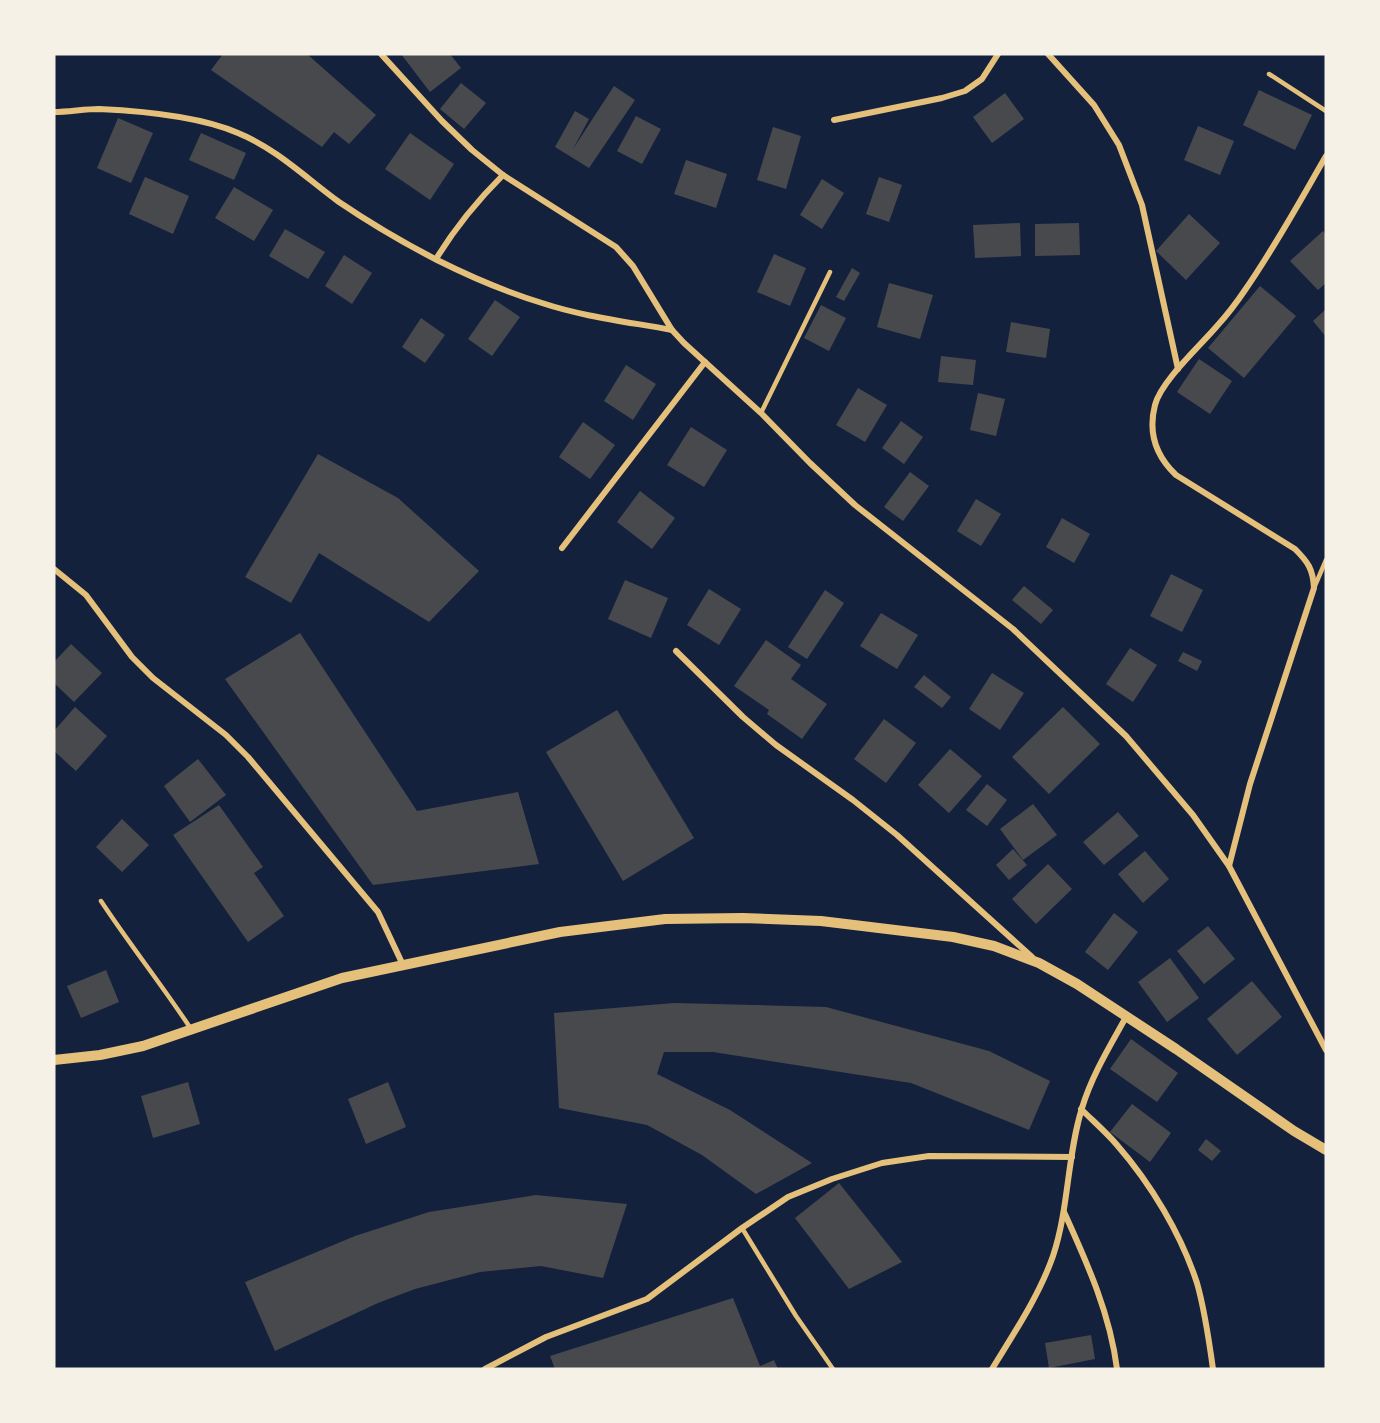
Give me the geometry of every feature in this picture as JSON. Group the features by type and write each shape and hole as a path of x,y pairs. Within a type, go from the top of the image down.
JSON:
{"street":[{"path":"381,54 442,121 472,150 503,175 616,248 633,266 672,330 761,413 810,463 855,505 1013,629 1126,736 1193,815 1229,866 1326,1050"},
{"path":"834,120 942,98 965,91 982,78 998,54"},
{"path":"1048,54 1094,105 1119,145 1142,205 1178,369"},
{"path":"54,112 98,109 155,114 197,121 237,132 271,149 340,202 436,259 486,283 544,304 672,330"},
{"path":"1229,866 1257,762 1314,588 1313,573 1306,560 1295,549 1176,475 1165,465 1158,453 1153,436 1155,403 1178,369 1219,325 1245,290 1326,156"},
{"path":"436,259 454,230 503,175"},
{"path":"562,549 705,362"},
{"path":"54,569 86,595 132,657 153,678 212,723 248,757 378,912 404,965"},
{"path":"676,651 742,717 897,836 1039,963"},
{"path":"54,1060 100,1055 143,1046 342,978 560,932 665,919 743,918 821,921 953,937 994,946 1039,963 1077,984 1176,1048 1294,1131 1326,1150"},
{"path":"992,1369 1041,1285 1053,1255 1064,1212 1081,1109 1103,1058 1126,1017"},
{"path":"1081,1109 1117,1145 1149,1188 1177,1236 1197,1283 1207,1325 1213,1369"},
{"path":"485,1369 546,1337 647,1299 742,1228 788,1197 832,1179 882,1163 929,1156 1072,1157"},
{"path":"1064,1212 1089,1267 1105,1312 1117,1369"}],"lane":[{"path":"1269,74 1326,111"},
{"path":"761,413 830,272"},
{"path":"1314,588 1326,560"},
{"path":"101,901 192,1031"},
{"path":"742,1228 796,1316 833,1369"}],"building":[{"path":"223,54 307,54 376,115 349,144 334,132 322,147 211,70"},
{"path":"401,54 450,54 461,68 430,92"},
{"path":"461,83 486,103 464,129 440,109"},
{"path":"614,86 635,100 589,168 555,147 575,111 589,119 573,149"},
{"path":"1259,90 1312,115 1295,150 1243,125"},
{"path":"1005,93 1024,119 992,143 973,117"},
{"path":"636,116 661,129 642,164 617,151"},
{"path":"118,118 153,133 131,183 97,168"},
{"path":"1198,126 1234,141 1220,175 1184,160"},
{"path":"773,127 801,136 786,189 757,180"},
{"path":"201,133 246,153 234,180 189,160"},
{"path":"410,133 454,164 430,200 385,169"},
{"path":"686,160 727,174 716,208 674,194"},
{"path":"145,177 189,196 173,234 129,214"},
{"path":"879,177 902,185 889,222 866,214"},
{"path":"822,179 844,193 822,229 800,215"},
{"path":"234,187 273,210 254,241 215,218"},
{"path":"1189,214 1220,243 1186,280 1156,251"},
{"path":"1020,223 1021,256 975,258 973,225"},
{"path":"1079,223 1080,255 1035,256 1035,224"},
{"path":"285,229 325,252 308,279 269,256"},
{"path":"1323,231 1326,235 1326,283 1318,290 1290,261"},
{"path":"774,254 806,268 790,306 757,292"},
{"path":"344,255 372,273 352,304 325,286"},
{"path":"852,268 860,273 844,301 836,297"},
{"path":"889,283 933,295 920,339 877,327"},
{"path":"1260,286 1296,316 1244,378 1208,348"},
{"path":"495,300 520,317 492,356 468,339"},
{"path":"821,305 846,318 829,351 804,338"},
{"path":"1326,309 1326,337 1313,321"},
{"path":"421,318 445,335 425,363 402,347"},
{"path":"1011,322 1050,329 1046,358 1006,352"},
{"path":"941,356 976,360 973,385 938,382"},
{"path":"1199,359 1232,381 1210,414 1177,392"},
{"path":"626,365 656,384 633,420 604,401"},
{"path":"858,388 887,405 865,442 836,425"},
{"path":"978,393 1005,399 996,436 970,430"},
{"path":"901,421 923,437 904,464 882,448"},
{"path":"583,422 615,445 590,479 559,457"},
{"path":"691,427 727,450 704,487 667,465"},
{"path":"318,454 398,498 479,571 429,622 319,553 291,603 245,577"},
{"path":"910,472 929,486 903,521 884,507"},
{"path":"640,491 675,518 652,549 617,522"},
{"path":"976,499 1001,514 981,546 957,531"},
{"path":"1062,518 1090,534 1074,563 1046,547"},
{"path":"1171,574 1203,590 1182,632 1150,616"},
{"path":"625,580 668,598 651,638 608,619"},
{"path":"1024,586 1053,610 1041,624 1012,600"},
{"path":"709,589 741,609 719,645 687,625"},
{"path":"825,590 844,603 807,659 788,647"},
{"path":"881,613 918,635 897,669 860,646"},
{"path":"300,633 417,811 518,792 539,864 373,885 225,679"},
{"path":"766,640 801,665 791,679 827,704 802,739 767,714 769,710 734,686"},
{"path":"71,644 102,673 74,702 54,683 54,662"},
{"path":"1130,648 1157,665 1133,702 1106,684"},
{"path":"1183,652 1202,661 1197,671 1178,661"},
{"path":"992,673 1024,693 1000,730 969,709"},
{"path":"924,675 951,697 942,708 914,687"},
{"path":"75,707 107,736 76,771 54,751 54,731"},
{"path":"1063,707 1100,744 1049,794 1012,757"},
{"path":"617,710 694,838 623,881 546,752"},
{"path":"884,719 916,743 886,783 854,759"},
{"path":"950,749 982,776 949,813 918,785"},
{"path":"198,759 226,795 190,822 164,786"},
{"path":"987,784 1007,800 987,826 966,810"},
{"path":"1033,804 1057,835 1023,860 1000,829"},
{"path":"219,805 263,867 254,873 284,916 248,942 173,835"},
{"path":"1118,812 1139,836 1104,865 1083,842"},
{"path":"122,819 149,845 122,872 96,847"},
{"path":"1013,849 1027,865 1009,880 996,865"},
{"path":"1145,851 1169,879 1143,903 1118,874"},
{"path":"1048,864 1072,889 1036,924 1012,899"},
{"path":"1114,913 1138,932 1108,970 1085,952"},
{"path":"1208,926 1235,959 1204,984 1177,951"},
{"path":"1170,958 1199,998 1167,1022 1138,982"},
{"path":"106,970 119,1002 81,1018 67,986"},
{"path":"1252,981 1282,1017 1237,1055 1207,1019"},
{"path":"674,1003 826,1007 989,1051 1050,1081 1029,1130 911,1083 713,1052 664,1052 657,1074 730,1110 812,1163 756,1194 702,1155 647,1125 559,1108 554,1013"},
{"path":"1131,1039 1178,1073 1157,1102 1110,1069"},
{"path":"188,1082 200,1124 153,1138 141,1096"},
{"path":"388,1082 406,1127 366,1144 348,1099"},
{"path":"1132,1104 1171,1133 1150,1162 1110,1132"},
{"path":"1206,1139 1221,1151 1212,1161 1198,1150"},
{"path":"839,1183 902,1262 849,1289 795,1218"},
{"path":"536,1195 627,1204 603,1278 541,1266 480,1272 415,1289 378,1303 275,1351 245,1282 355,1236 429,1212"},
{"path":"733,1298 760,1366 774,1360 778,1369 555,1369 550,1356"},
{"path":"1091,1335 1095,1359 1049,1368 1045,1343"}]}
